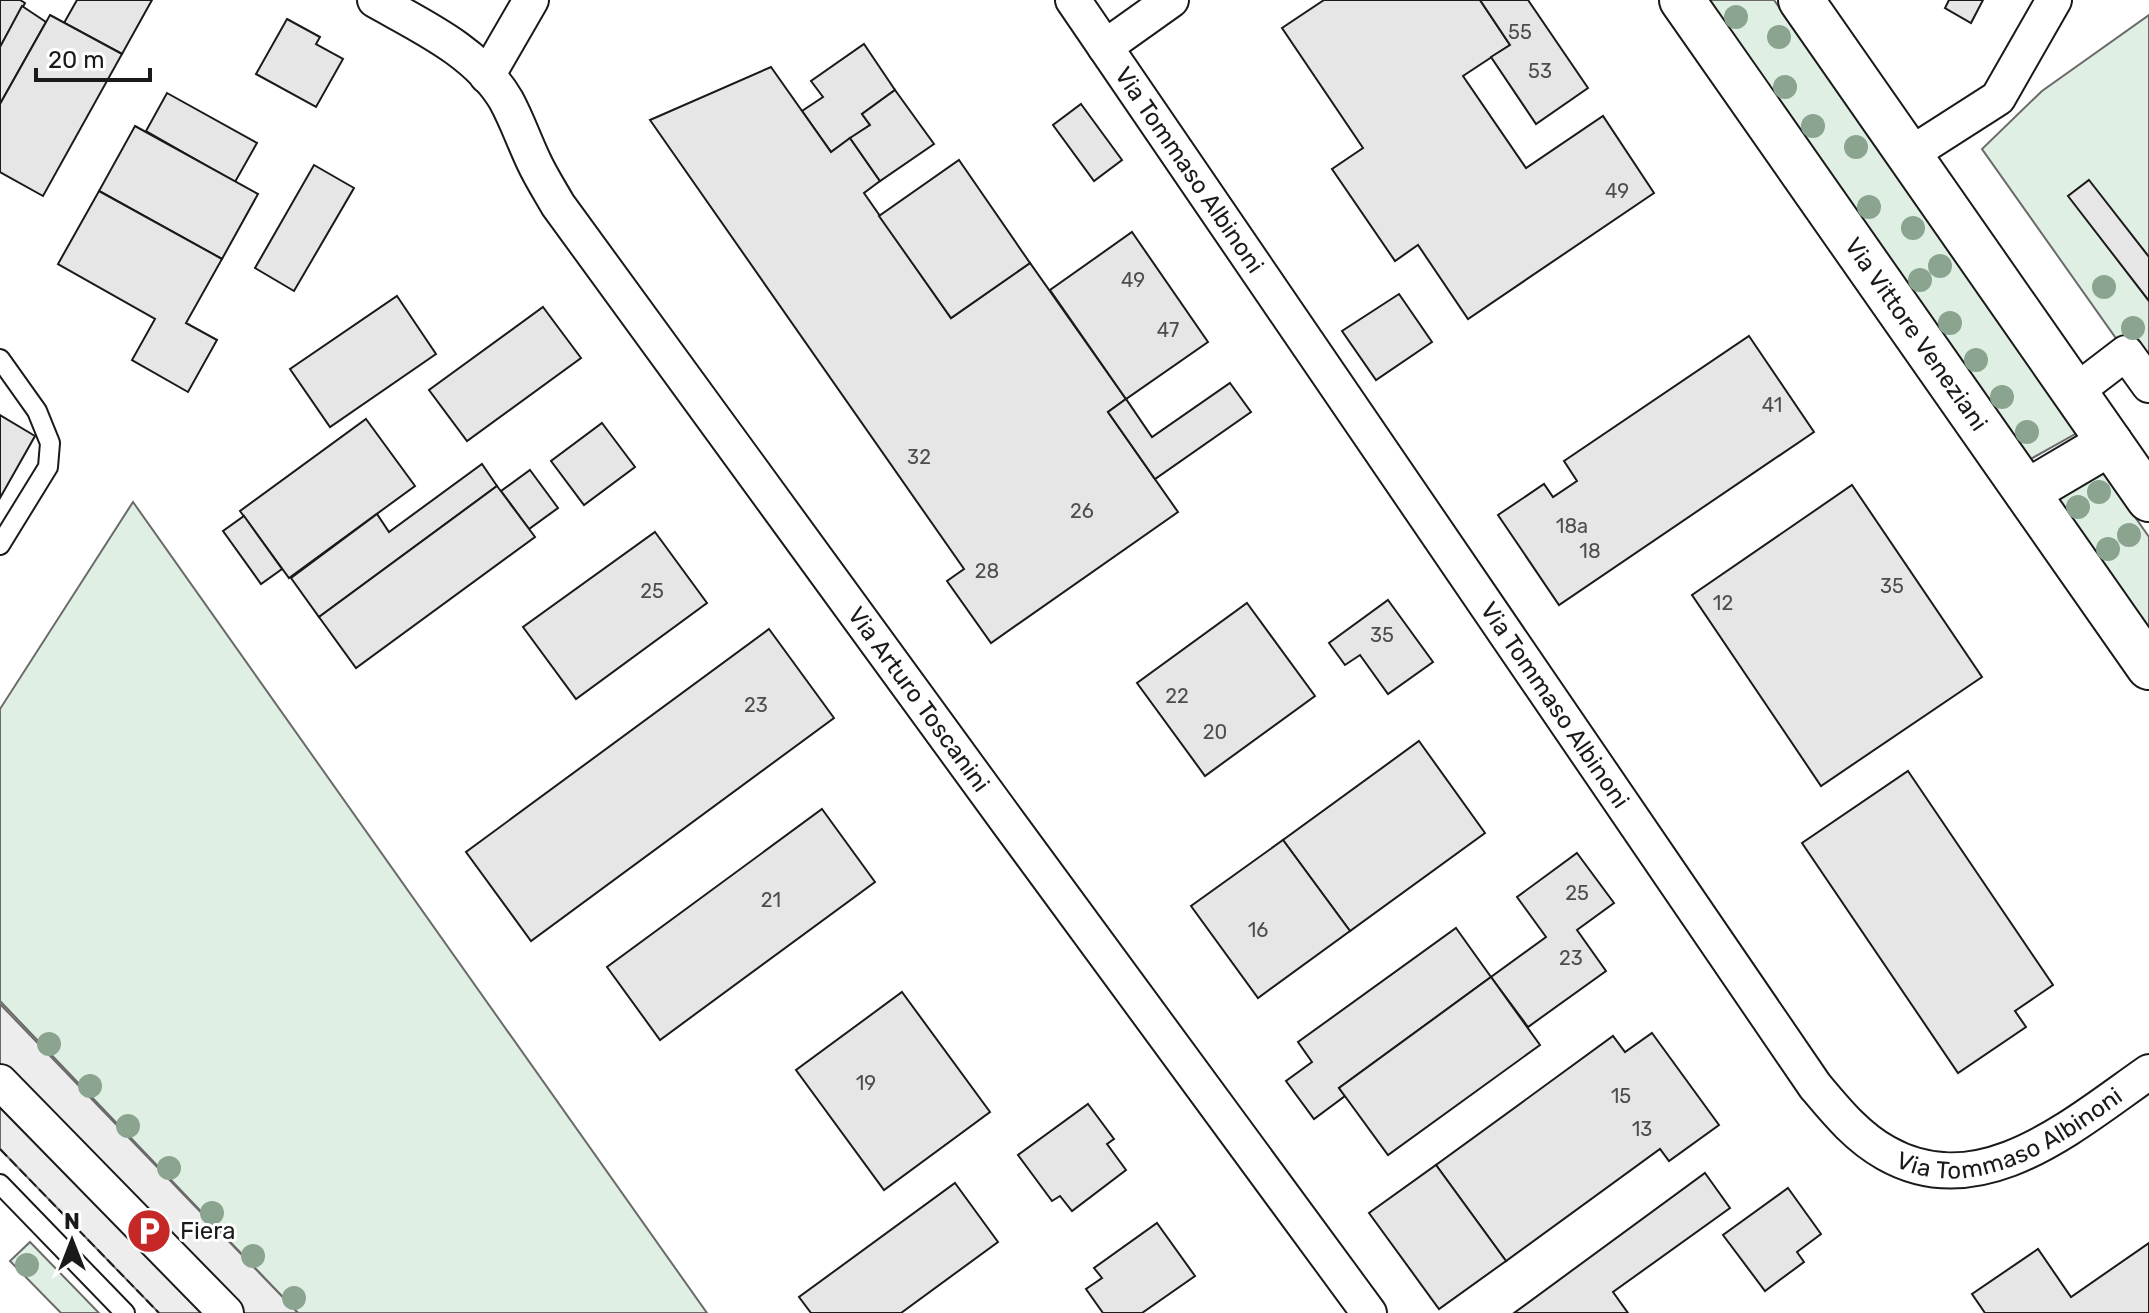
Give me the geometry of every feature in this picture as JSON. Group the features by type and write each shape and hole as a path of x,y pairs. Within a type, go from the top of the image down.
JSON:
{"main road":[{"name":"Via Vittore Veneziani","path":"1682,0 2149,667"},
{"path":"1801,0 2149,499"},
{"path":"2027,492 2110,443"}],"street":[{"name":"Via Arturo Toscanini","path":"375,0 473,62 505,99 535,165 558,205 1369,1313"},
{"path":"487,76 531,0"},
{"name":"Via Tommaso Albinoni","path":"1073,0 1815,1086 1854,1131 1905,1163 1938,1170 1971,1170 2006,1161 2037,1148 2149,1072"},
{"path":"1105,47 1171,0"},
{"path":"1909,155 1998,98 2054,0"},
{"path":"2075,392 2126,353 2149,385"},
{"path":"0,1082 226,1313"}],"lane":[{"path":"0,359 37,411 50,443 48,467 0,545"},
{"path":"1,1189 125,1313"}],"green space":[{"path":"1699,0 1774,0 2077,433 2020,465"},
{"path":"2149,15 2149,385 1982,149 2042,91"},
{"path":"2100,467 2149,537 2149,638 2052,500"},
{"path":"133,502 707,1313 298,1313 0,1001 0,709"},
{"path":"30,1242 99,1313 61,1313 10,1261"}],"shaded area":[{"name":"Fiera","path":"0,1004 298,1313 159,1313 0,1149"}],"building":[{"path":"0,0 25,3 0,47"},
{"path":"77,0 152,0 122,54 64,23"},
{"path":"1324,0 1480,0 1510,45 1463,76 1526,168 1603,116 1654,193 1468,319 1418,245 1395,261 1332,169 1363,148 1282,28"},
{"path":"1480,0 1528,0 1588,88 1536,124 1491,57 1510,45"},
{"path":"1949,0 1983,0 1971,23 1945,8"},
{"path":"22,6 46,22 0,104 0,47"},
{"path":"50,15 122,54 43,196 0,172 0,104"},
{"path":"287,19 320,37 316,44 343,59 316,107 256,74"},
{"path":"864,44 895,90 862,114 870,125 831,152 802,111 823,97 811,81"},
{"path":"771,67 831,152 850,138 880,181 864,193 951,318 1030,263 1126,399 1108,412 1178,512 991,643 947,581 964,569 650,120"},
{"path":"895,90 934,144 880,181 850,138 870,125 862,114"},
{"path":"167,93 257,143 235,182 146,131"},
{"path":"1081,104 1122,160 1094,181 1053,125"},
{"path":"135,126 258,194 222,259 99,191"},
{"path":"959,160 1030,263 951,318 879,216"},
{"path":"314,165 354,188 294,291 255,268"},
{"path":"2089,180 2149,257 2149,301 2068,196"},
{"path":"99,191 222,259 186,323 217,340 188,392 132,360 155,319 58,264"},
{"path":"1132,232 1208,342 1126,399 1050,290"},
{"path":"1399,294 1432,342 1376,380 1342,331"},
{"path":"397,296 436,354 330,427 290,369"},
{"path":"543,307 581,358 467,441 429,390"},
{"path":"1749,336 1814,432 1559,605 1498,515 1544,484 1553,497 1577,481 1564,461"},
{"path":"1230,383 1251,412 1155,479 1108,412 1126,399 1152,437"},
{"path":"0,415 35,436 0,498"},
{"path":"366,419 415,486 289,578 240,511"},
{"path":"602,423 635,467 584,505 551,461"},
{"path":"482,464 497,486 319,617 291,578 377,514 389,532"},
{"path":"530,470 558,508 529,529 501,491"},
{"path":"1852,485 1982,677 1821,786 1692,595"},
{"path":"497,486 535,537 356,668 319,617"},
{"path":"244,516 282,569 261,584 223,531"},
{"path":"655,532 707,603 576,699 523,627"},
{"path":"1388,600 1433,662 1388,694 1360,655 1345,665 1329,643"},
{"path":"1247,603 1315,696 1205,776 1137,683"},
{"path":"769,629 834,718 531,941 466,852"},
{"path":"1419,741 1485,833 1350,931 1283,840"},
{"path":"1908,771 2053,985 2015,1011 2026,1027 1958,1073 1802,843"},
{"path":"822,809 875,882 660,1040 607,967"},
{"path":"1283,840 1350,931 1258,998 1191,906"},
{"path":"1577,853 1614,903 1577,930 1606,971 1528,1027 1491,977 1546,937 1517,897"},
{"path":"1456,928 1491,977 1339,1088 1345,1096 1314,1119 1286,1081 1312,1062 1298,1042"},
{"path":"1491,977 1540,1045 1388,1155 1339,1088"},
{"path":"902,992 990,1112 884,1190 796,1070"},
{"path":"1652,1033 1719,1125 1669,1161 1660,1149 1506,1261 1436,1165 1613,1036 1625,1052"},
{"path":"1088,1104 1114,1139 1107,1144 1126,1170 1072,1211 1060,1196 1052,1201 1018,1155"},
{"path":"1436,1165 1506,1261 1439,1309 1369,1213"},
{"path":"1705,1173 1730,1208 1613,1292 1628,1313 1514,1313"},
{"path":"955,1183 998,1242 901,1313 811,1313 799,1297"},
{"path":"1788,1188 1821,1234 1797,1252 1804,1262 1765,1291 1723,1235"},
{"path":"1157,1223 1195,1276 1142,1313 1103,1313 1086,1289 1102,1278 1094,1268"},
{"path":"2149,1243 2149,1313 1985,1313 1972,1294 2038,1249 2071,1297"}],"fence":[{"path":"0,1149 159,1313"}],"place":[{"name":"Fiera","path":"149,1231"}]}
